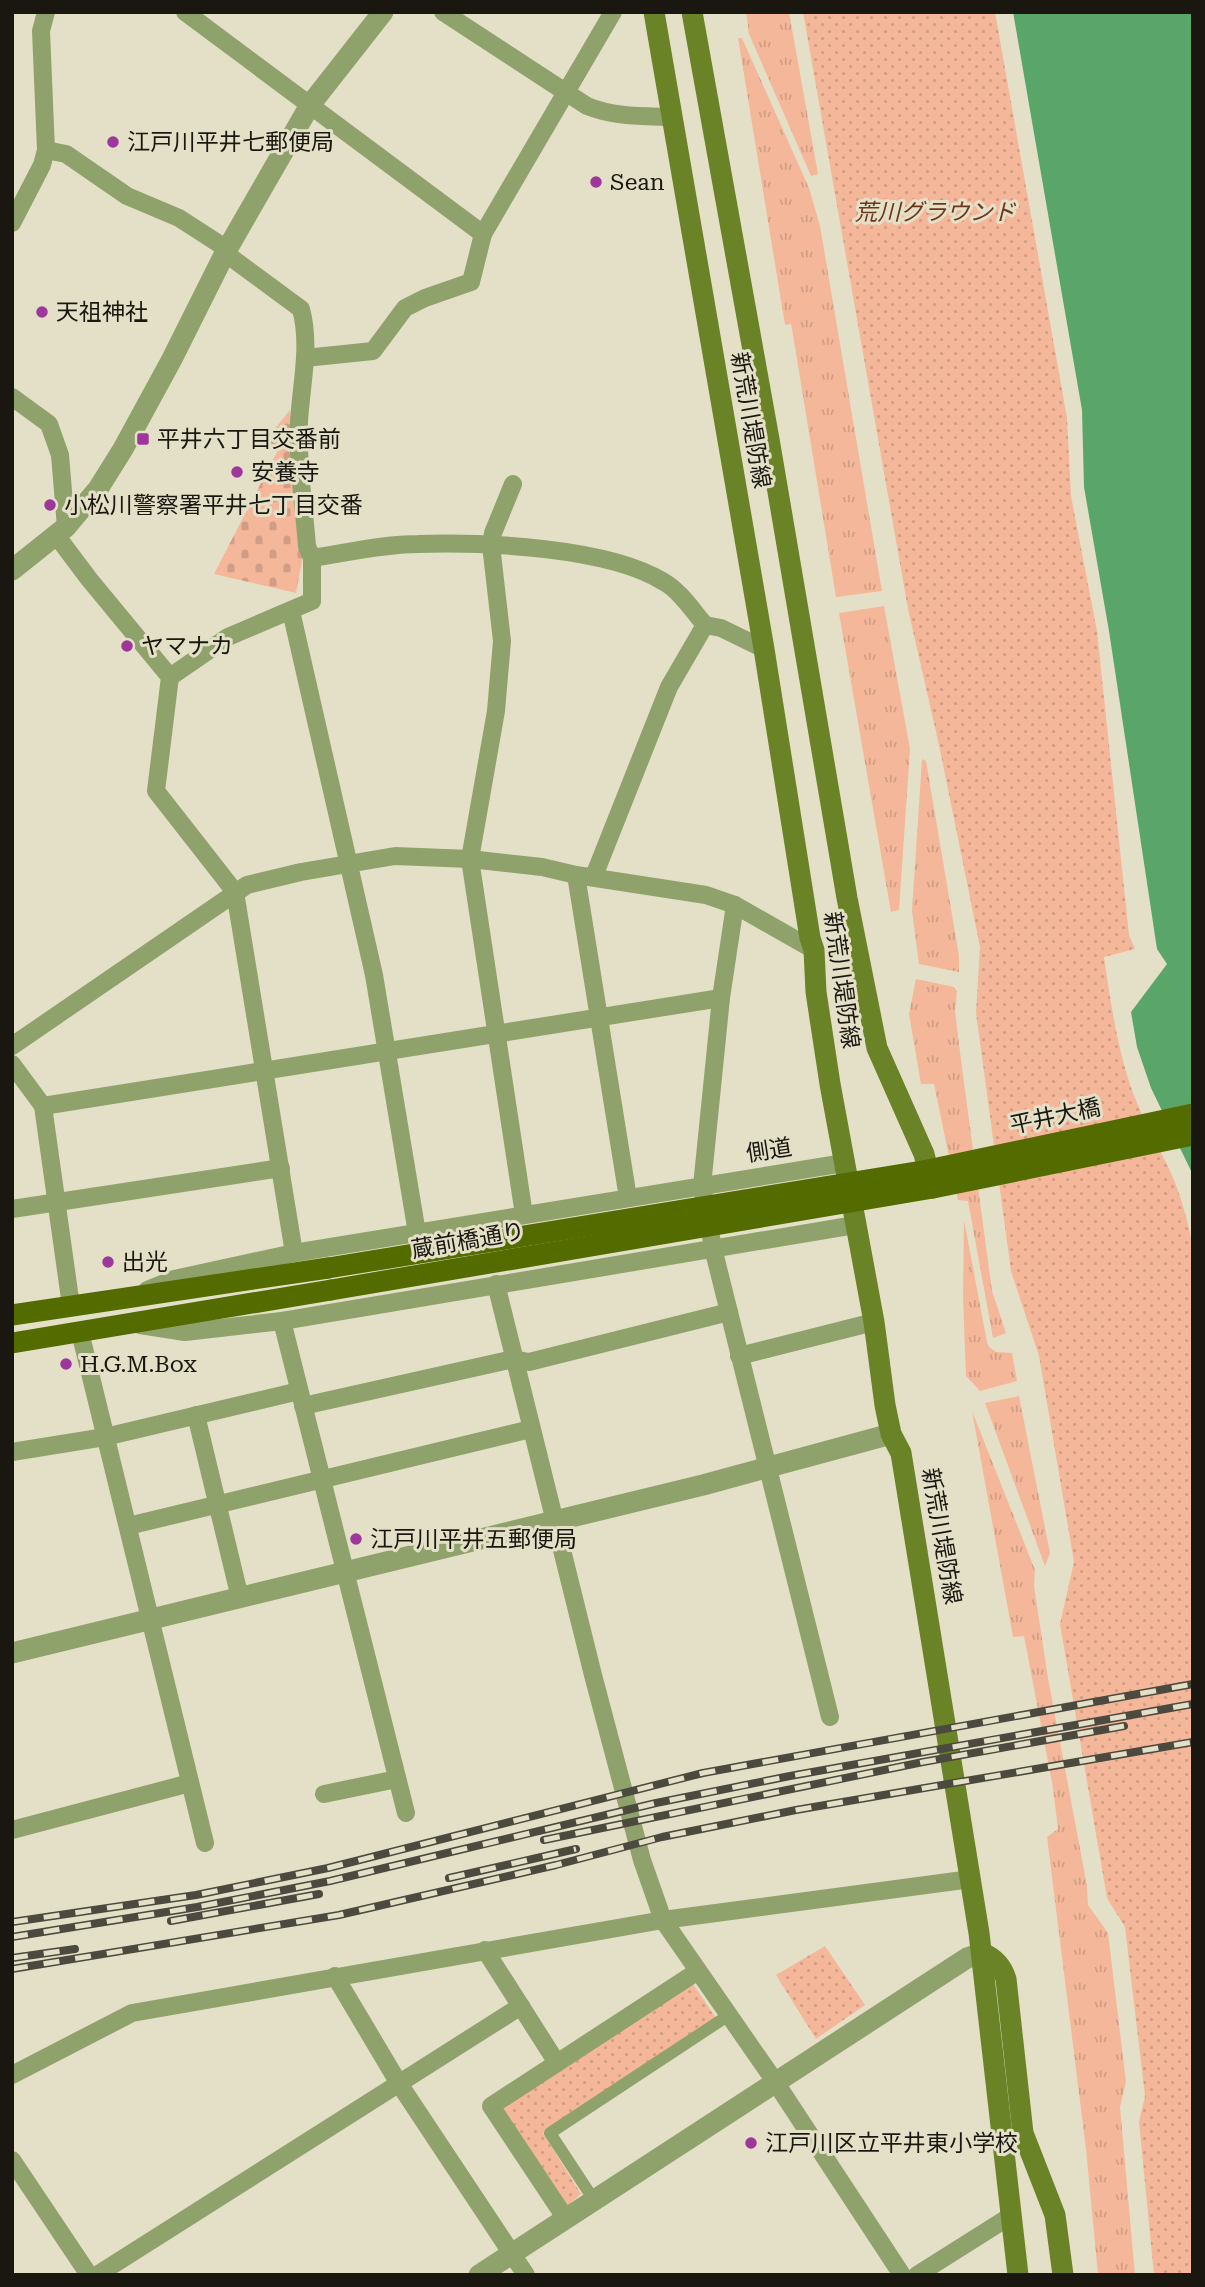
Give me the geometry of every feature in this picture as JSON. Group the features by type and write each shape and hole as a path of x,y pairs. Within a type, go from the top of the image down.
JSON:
{"main road":[{"name":"新荒川堤防線","path":"654,12 814,950 816,992 874,1322 885,1405 891,1434 901,1453 971,1880 982,1954 1018,2275"},
{"name":"新荒川堤防線","path":"692,12 769,439 847,898 877,1048 924,1154 930,1179"},
{"name":"平井大橋","path":"930,1179 1193,1114"},
{"name":"平井大橋","path":"930,1179 1193,1135"},
{"name":"蔵前橋通り","path":"12,1315 930,1179"},
{"name":"蔵前橋通り","path":"12,1343 331,1290 930,1179"},
{"path":"982,1954 996,1961 1006,1979 1023,2133 1055,2215 1063,2275"}],"street":[{"path":"12,223 38,175 46,150 41,31 46,12"},
{"path":"185,12 483,234"},
{"path":"13,568 61,531 98,489 123,449 226,251 310,105 383,12"},
{"path":"443,12 566,93 603,112 627,116 672,117"},
{"path":"305,358 373,351 405,308 471,282 483,234 613,12"},
{"path":"46,150 66,154 127,196 178,218 226,251 301,310 304,322 305,358 299,424 307,546 312,558 312,601 228,637 170,677"},
{"path":"12,397 49,424 60,456 61,531 89,579 170,677 156,791 234,892 294,1253"},
{"path":"513,484 493,533 491,545 502,641 496,712 470,859 524,1215"},
{"path":"312,558 416,544 491,545 586,555 643,570 668,583 705,625 721,628 764,649"},
{"path":"291,611 388,1052 417,1233"},
{"path":"628,1198 598,1016 585,875 669,687 705,625"},
{"path":"12,1046 247,885 395,856 470,859 542,867 706,895 735,905 814,950"},
{"path":"735,905 721,998 702,1186 713,1248 739,1356 830,1717"},
{"path":"43,1106 721,998"},
{"path":"12,1064 43,1106 71,1306"},
{"name":"側道","path":"127,1298 174,1279 294,1253 844,1163"},
{"path":"12,1209 281,1168"},
{"path":"132,1324 185,1332 282,1321 855,1225"},
{"path":"496,1284 600,1701 642,1860 663,1920 776,2083 902,2275"},
{"path":"12,1452 104,1437 196,1415 301,1399 513,1359 529,1362 729,1312"},
{"path":"282,1321 406,1814"},
{"path":"739,1356 874,1322"},
{"path":"79,1332 205,1843"},
{"path":"196,1415 240,1598"},
{"path":"128,1526 531,1429"},
{"path":"12,1653 703,1485 891,1434"},
{"path":"324,1794 397,1779"},
{"path":"12,1830 190,1783"},
{"path":"12,2075 132,2013 663,1920 971,1880"},
{"path":"485,1950 557,2063"},
{"path":"480,2275 967,1958 982,1954"},
{"path":"566,2219 491,2106 698,1971"},
{"path":"335,1976 398,2082 526,2275"},
{"path":"97,2275 521,2006"},
{"path":"594,2200 550,2133 729,2015"},
{"path":"12,2160 89,2275"},
{"path":"917,2275 1012,2215"}],"green space":[{"path":"746,12 789,12 818,174 811,176 749,34"},
{"name":"荒川グラウンド","path":"803,12 995,12 1067,418 1071,496 1097,631 1129,935 1135,949 1104,957 1115,1026 1127,1076 1141,1113 1178,1189 1193,1248 1193,2275 1154,2275 1139,2122 1145,2096 1125,1927 1107,1898 1060,1624 1074,1562 1039,1356 1011,1271 976,1013 980,947 908,609"},
{"path":"738,38 742,38 809,188 820,226 882,591 836,597 792,329 791,324 785,325"},
{"path":"290,410 303,556 296,593 214,574 278,450 265,441"},
{"path":"884,606 910,749 899,910 891,912 839,613"},
{"path":"922,759 926,761 959,956 959,972 919,964 912,911"},
{"path":"916,979 954,987 957,991 955,1011 992,1291 1006,1333 993,1338 968,1201 958,1200 934,1084 921,1084 909,1014"},
{"path":"964,1220 987,1342 996,1352 1012,1353 1017,1381 980,1391 966,1376"},
{"path":"1019,1396 1050,1553 1045,1566 985,1403"},
{"path":"972,1411 1035,1570 1034,1586 1048,1678 1087,1886 1088,1905 1108,1933 1126,2082 1120,2107 1135,2275 1098,2275 1086,2149 1047,1837 1058,1829 1053,1788 1024,1636 1013,1637"},
{"path":"825,1946 865,2005 816,2039 776,1975"},
{"path":"693,1984 716,2018 543,2133 581,2194 567,2206 501,2106"}],"shaded area":[{"path":"1013,12 1193,12 1193,1175 1151,1088 1137,1047 1131,1012 1167,964 1157,949 1109,631 1084,487 1082,410"}],"railway":[{"path":"12,1922 196,1895 328,1868 703,1773 1193,1684"},
{"path":"12,1937 197,1907 330,1881 656,1803 790,1776 1193,1704"},
{"path":"544,1840 923,1762 1124,1726"},
{"path":"12,1969 339,1915 556,1865 662,1837 796,1810 1193,1742"},
{"path":"449,1878 576,1849"},
{"path":"171,1921 319,1894"},
{"path":"12,1958 75,1949"}],"place":[{"name":"江戸川平井七郵便局","path":"113,142"},
{"name":"Sean","path":"596,182"},
{"name":"天祖神社","path":"42,312"},
{"name":"平井六丁目交番前","path":"143,439"},
{"name":"安養寺","path":"237,472"},
{"name":"小松川警察署平井七丁目交番","path":"50,505"},
{"name":"ヤマナカ","path":"127,646"},
{"name":"出光","path":"108,1262"},
{"name":"H.G.M.Box","path":"66,1364"},
{"name":"江戸川平井五郵便局","path":"356,1539"},
{"name":"江戸川区立平井東小学校","path":"751,2143"}]}
